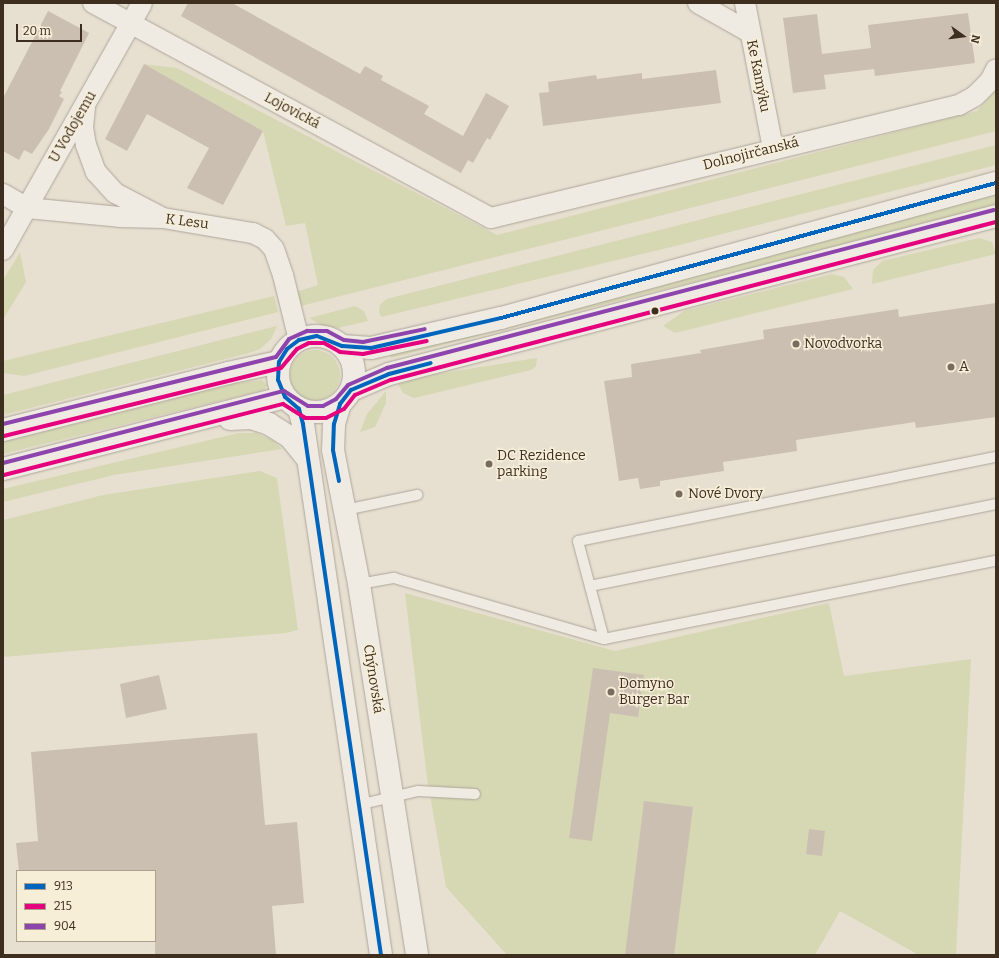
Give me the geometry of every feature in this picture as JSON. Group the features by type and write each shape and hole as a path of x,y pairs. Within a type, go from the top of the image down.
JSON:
{"main road":[{"path":"381,955 306,456 292,403 278,380 279,362 287,349 299,340 326,337 342,346 371,348 501,318 996,183"},
{"path":"3,469 197,420 292,403 307,412 324,412 345,397 389,374 996,216"},
{"path":"342,346 353,366 345,397"},
{"path":"3,430 228,373 279,362"},
{"name":"Chýnovská","path":"345,397 334,424 333,450 359,584 417,955"},
{"path":"197,420 260,420 290,437 306,456"}],"street":[{"name":"Lojovická","path":"93,3 491,218"},
{"name":"U Vodojemu","path":"3,250 85,107 142,3"},
{"path":"698,3 749,32"},
{"name":"Ke Kamýku","path":"745,3 749,32 773,148"},
{"name":"Dolnojirčanská","path":"491,218 773,148 959,105 980,91 990,81 996,69"},
{"path":"85,107 83,127 86,145 96,172 115,193 163,218"},
{"name":"K Lesu","path":"3,194 27,208 120,217 163,218 233,228 265,239 274,248 283,275 299,340"}],"lane":[{"path":"604,639 578,541 996,457"},
{"path":"345,510 417,495"},
{"path":"590,586 996,504"},
{"path":"359,584 394,578 604,639 996,561"},
{"path":"358,805 392,799 418,792 475,794"}],"green space":[{"path":"144,64 177,68 497,235 977,111 996,90 996,131 301,306 296,292 318,285 305,223 286,226 263,131"},
{"path":"996,145 996,165 667,248 381,317 379,312 380,305 386,299"},
{"path":"996,194 996,206 391,358 389,352"},
{"path":"979,238 992,242 996,254 872,284 873,270 882,261"},
{"path":"20,252 26,282 4,318 3,280"},
{"path":"832,274 844,277 853,289 675,333 663,326 684,311"},
{"path":"274,296 278,312 24,376 3,373 3,361"},
{"path":"355,306 364,311 368,321 338,328 325,327 309,318"},
{"path":"277,326 271,339 260,349 249,353 3,415 3,395"},
{"path":"315,350 329,354 336,361 340,375 336,389 329,396 315,400 301,396 294,389 290,375 294,361 301,354"},
{"path":"537,358 536,366 531,370 414,398 403,393 398,384 424,376"},
{"path":"262,380 267,385 264,390 3,454 3,442 237,383"},
{"path":"386,391 386,403 375,427 360,432 367,414"},
{"path":"239,433 256,433 272,440 282,449 114,475 3,502 3,489"},
{"path":"260,471 277,478 298,630 286,633 3,657 3,520 103,495"},
{"path":"405,593 615,651 829,603 844,676 971,659 956,955 919,955 840,911 815,955 507,955 446,887 427,778"}],"building":[{"path":"188,3 232,3 360,74 365,66 383,76 381,80 429,106 424,114 463,136 486,93 509,106 490,140 487,138 473,163 468,160 461,173 181,16"},
{"path":"48,11 89,33 60,91 62,92 59,96 64,99 49,129 32,154 24,150 19,160 3,151 3,98"},
{"path":"968,13 975,63 875,76 874,69 824,75 826,89 793,93 783,18 817,14 822,54 871,48 868,25"},
{"path":"144,64 263,131 223,205 187,188 209,148 147,114 127,151 105,139"},
{"path":"716,70 721,103 543,126 539,93 549,92 548,82 596,75 597,79 642,73 642,79"},
{"path":"996,303 996,417 916,428 915,422 796,440 797,451 723,462 724,471 660,481 660,486 640,489 638,478 619,481 604,381 632,377 631,364 701,353 700,350 764,339 763,330 898,309 899,317"},
{"path":"593,668 644,675 638,717 610,713 592,841 569,838"},
{"path":"159,675 167,709 126,718 120,684"},
{"path":"257,733 265,825 297,822 304,903 272,906 276,955 155,955 156,870 19,870 16,843 38,841 31,752"},
{"path":"644,801 693,807 674,955 625,955"},
{"path":"809,829 825,831 822,856 806,854"}],"transit line":[{"name":"913","path":"381,955 303,424 299,409 285,397 278,380 279,362 287,349 299,340 317,336 342,346 371,348 501,318 996,183"},
{"name":"904","path":"3,463 284,391 308,406 323,406 336,399 348,385 387,368 994,210"},
{"name":"215","path":"4,475 283,404 305,418 326,418 344,409 355,395 391,380 996,222"},
{"name":"904","path":"3,424 276,357 289,339 307,331 327,331 344,340 363,342 425,329"},
{"name":"215","path":"4,436 281,368 297,349 309,343 324,343 340,352 363,354 427,341"},
{"name":"913","path":"339,481 333,450 334,424 340,404 351,390 389,374 431,363"}],"place":[{"name":"Novodvorka","path":"796,344"},
{"name":"A","path":"951,367"},
{"name":"DC Rezidence parking","path":"489,464"},
{"name":"Nové Dvory","path":"679,494"},
{"name":"Domyno Burger Bar","path":"611,692"}]}
